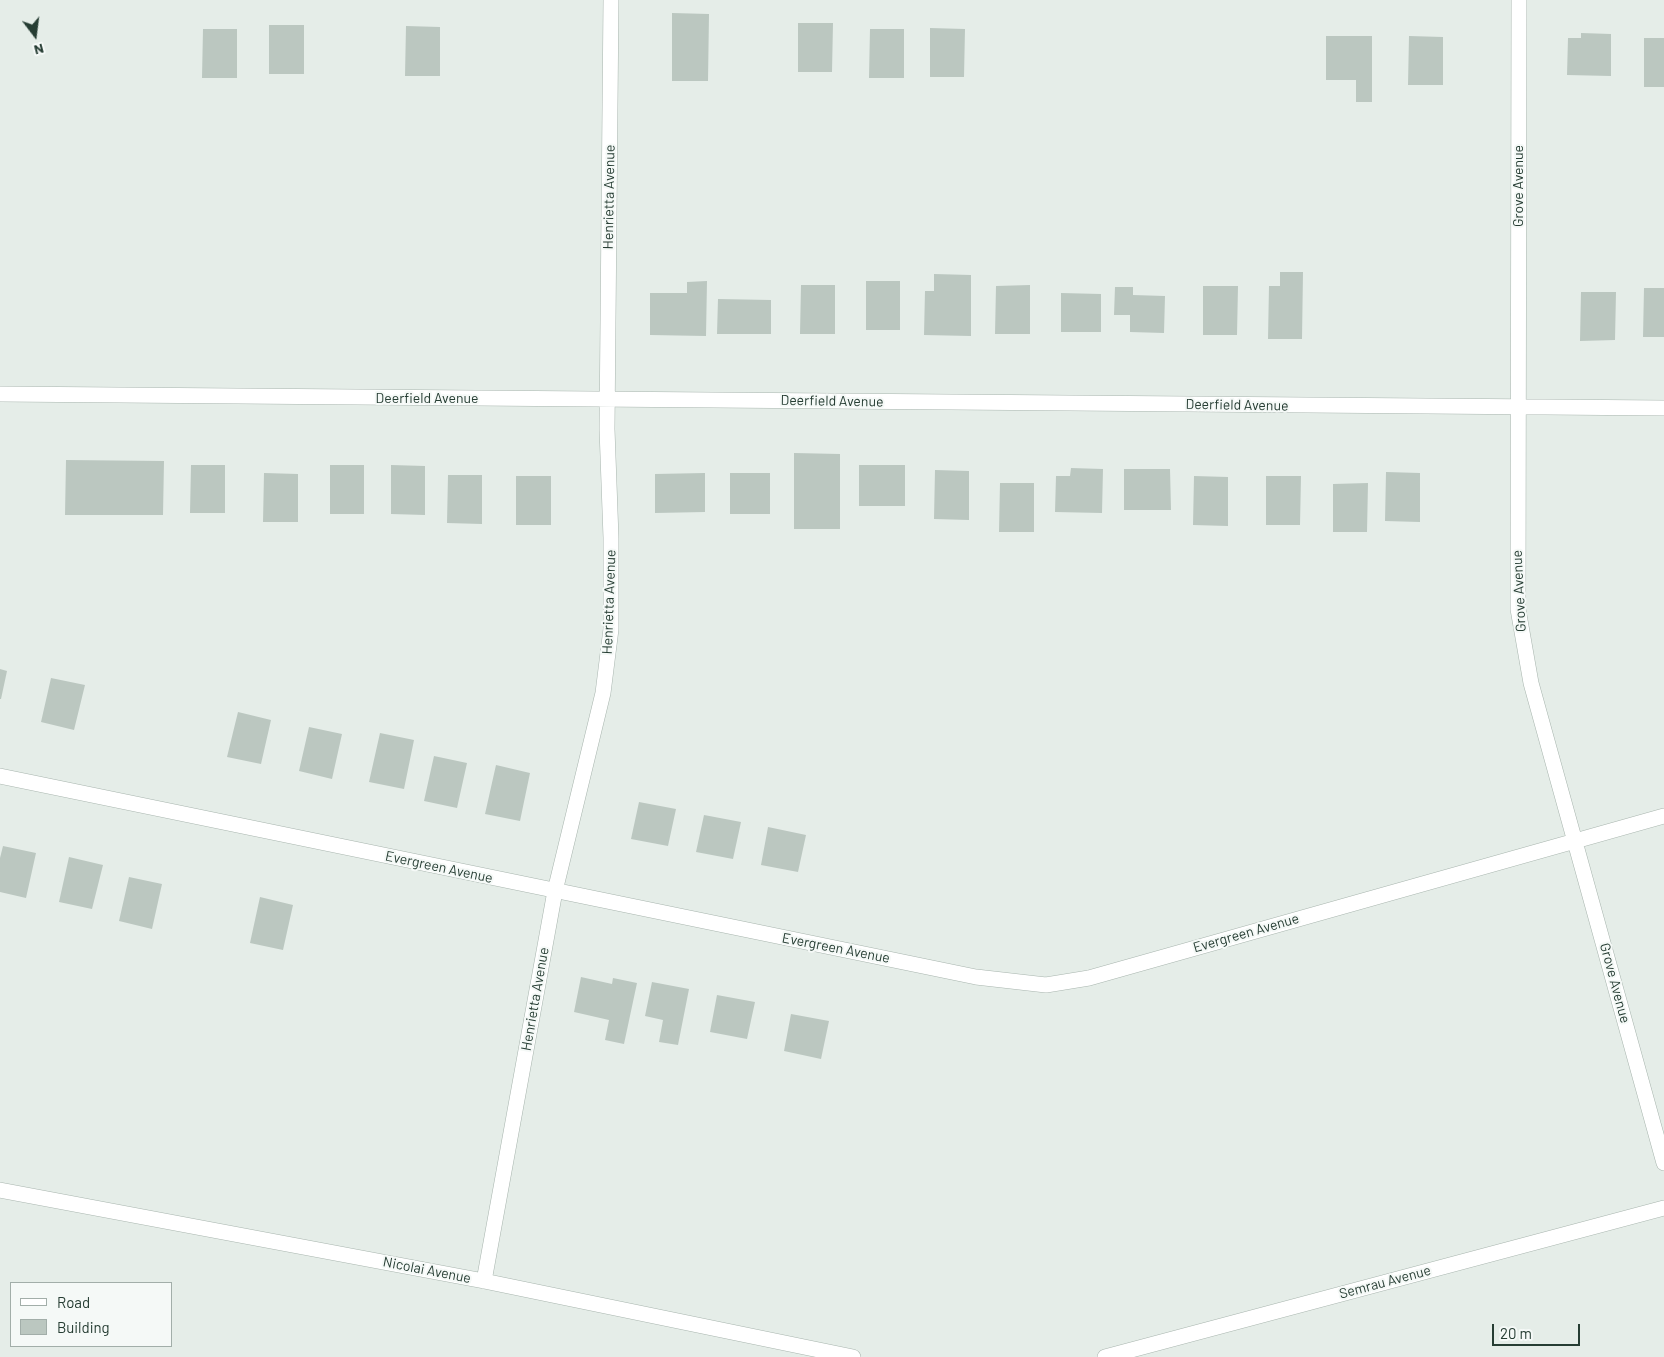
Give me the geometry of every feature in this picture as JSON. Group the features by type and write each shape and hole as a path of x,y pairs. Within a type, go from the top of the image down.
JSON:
{"street":[{"name":"Henrietta Avenue","path":"484,1281 555,892 603,693 611,629 611,538 607,399 611,0"},
{"name":"Grove Avenue","path":"1519,0 1516,407 1519,623 1532,683 1664,1163"},
{"name":"Deerfield Avenue","path":"0,394 1664,408"},
{"name":"Evergreen Avenue","path":"0,776 555,892 976,977 1046,985 1089,978 1664,816"},
{"name":"Nicolai Avenue","path":"0,1190 484,1281 853,1357"},
{"name":"Semrau Avenue","path":"1105,1357 1664,1208"}],"building":[{"path":"672,13 709,14 708,81 672,81"},
{"path":"798,23 833,23 832,72 798,72"},
{"path":"269,25 304,25 304,74 269,74"},
{"path":"406,26 440,27 440,76 405,76"},
{"path":"930,28 965,29 964,77 930,77"},
{"path":"203,29 237,29 237,78 202,78"},
{"path":"870,29 904,29 904,78 869,78"},
{"path":"1581,33 1611,34 1611,76 1567,75 1568,38 1581,38"},
{"path":"1326,36 1372,36 1372,102 1356,102 1356,80 1326,80"},
{"path":"1409,36 1443,37 1443,85 1408,85"},
{"path":"1644,38 1664,38 1664,87 1644,87"},
{"path":"1280,272 1303,272 1302,339 1268,339 1269,286 1280,286"},
{"path":"934,274 971,275 971,336 924,335 925,291 934,291"},
{"path":"707,281 706,336 650,335 650,293 687,293 687,282"},
{"path":"866,281 900,281 900,330 866,330"},
{"path":"801,285 835,285 835,334 800,334"},
{"path":"1030,285 1030,334 995,334 996,286"},
{"path":"1203,286 1238,286 1237,335 1203,335"},
{"path":"1115,287 1133,287 1133,295 1165,296 1164,333 1130,332 1130,315 1114,315"},
{"path":"1644,288 1664,288 1664,337 1643,337"},
{"path":"1581,292 1616,292 1615,340 1580,341"},
{"path":"1061,293 1101,294 1101,332 1061,332"},
{"path":"718,299 771,300 771,334 717,334"},
{"path":"794,453 840,454 840,529 794,529"},
{"path":"66,460 164,461 163,515 65,515"},
{"path":"191,465 225,465 225,513 190,513"},
{"path":"330,465 364,465 364,514 330,514"},
{"path":"391,465 425,466 425,515 391,514"},
{"path":"859,465 905,465 905,506 859,506"},
{"path":"1071,468 1103,469 1102,513 1055,512 1056,476 1070,476"},
{"path":"1124,469 1170,469 1171,510 1124,510"},
{"path":"935,470 969,471 969,520 934,519"},
{"path":"1386,472 1420,473 1420,522 1385,521"},
{"path":"264,473 298,474 298,522 263,522"},
{"path":"705,473 705,512 655,513 655,474"},
{"path":"730,473 770,473 770,514 730,514"},
{"path":"448,475 482,475 482,524 447,523"},
{"path":"516,476 551,476 551,525 516,525"},
{"path":"1194,476 1228,477 1228,526 1193,525"},
{"path":"1266,476 1301,476 1300,525 1266,525"},
{"path":"1000,483 1034,483 1034,532 999,532"},
{"path":"1368,483 1367,532 1333,532 1333,484"},
{"path":"0,669 7,671 1,699 0,699"},
{"path":"51,678 85,685 74,730 41,722"},
{"path":"238,712 271,720 261,764 227,757"},
{"path":"309,727 342,734 332,779 299,771"},
{"path":"380,733 414,740 404,789 369,782"},
{"path":"434,756 467,763 457,808 424,801"},
{"path":"496,765 530,773 520,821 485,814"},
{"path":"639,802 676,809 668,846 631,839"},
{"path":"704,815 741,822 733,859 696,852"},
{"path":"768,827 806,835 798,872 761,865"},
{"path":"3,846 36,853 26,898 0,892 0,858"},
{"path":"69,857 103,865 92,909 59,902"},
{"path":"129,877 162,884 152,929 119,921"},
{"path":"260,897 293,905 283,950 250,943"},
{"path":"581,977 612,984 613,978 637,983 624,1044 605,1040 609,1020 574,1012"},
{"path":"652,982 689,989 678,1045 659,1042 663,1020 645,1016"},
{"path":"717,995 755,1002 747,1039 710,1032"},
{"path":"791,1014 829,1021 821,1059 784,1051"}]}
